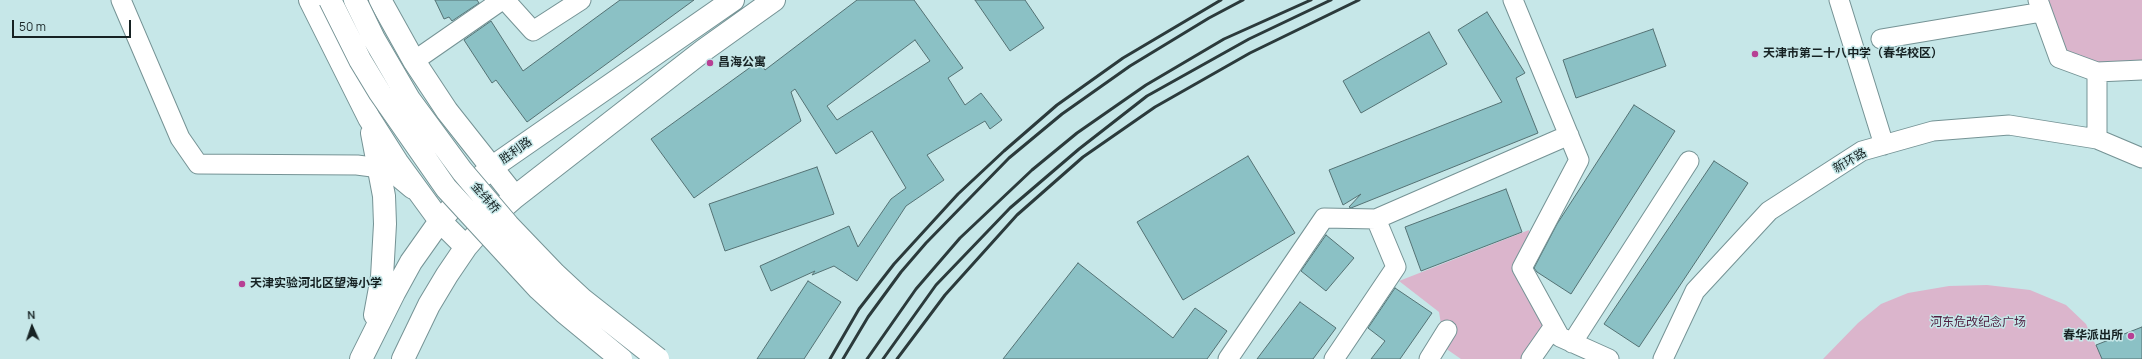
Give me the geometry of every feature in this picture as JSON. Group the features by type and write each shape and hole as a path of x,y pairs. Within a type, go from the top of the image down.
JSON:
{"main road":[{"path":"310,0 369,118 418,194 440,221 466,247"},
{"name":"金纬桥","path":"330,0 360,60 380,93 446,188 539,289 564,312 621,359"},
{"name":"金纬桥","path":"355,0 374,39 410,99 462,171 508,224 555,274 583,300 658,359"},
{"path":"380,0 414,61 447,111 515,197"},
{"name":"胜利路","path":"365,350 412,262 440,221 471,186 491,168 733,0"},
{"path":"403,359 429,306 466,247 491,218 515,197 704,50 774,0"},
{"path":"365,350 382,277 384,252 384,196 380,168 369,118"}],"street":[{"path":"121,0 180,138 198,164 358,165 380,168 394,174 418,194"},
{"path":"414,61 504,0 533,31 581,0"},
{"path":"1513,0 1579,160 1522,268 1560,337 1598,357"},
{"path":"1839,0 1884,145"},
{"path":"1881,39 2040,6 2059,58 2097,72 2142,70"},
{"path":"2097,72 2097,139"},
{"name":"新环路","path":"1663,359 1695,291 1769,211 1862,151 1934,131 2009,125 2097,139 2142,158"},
{"path":"1228,359 1324,218 1376,219 1569,135"},
{"path":"1572,343 1689,161"},
{"path":"1334,359 1396,268 1376,219"},
{"path":"1531,359 1554,326"},
{"path":"1429,359 1447,330"}],"green space":[{"path":"2040,0 2142,0 2142,65 2061,67"},
{"path":"1529,230 1527,277 1550,325 1527,359 1461,359 1445,348 1439,312 1399,281"},
{"name":"河东危改纪念广场","path":"1987,285 2030,290 2066,305 2086,324 2102,359 1823,359 1858,323 1881,304 1908,293 1949,286"}],"building":[{"path":"435,0 477,0 479,3 452,21 449,17 444,19"},
{"path":"620,0 694,0 527,122 496,80 492,83 464,40 491,21 523,71"},
{"path":"857,0 914,0 963,68 948,78 965,105 981,93 1002,120 990,129 985,121 927,155 944,180 906,206 857,281 834,266 812,275 815,271 771,291 760,266 849,226 858,247 891,199 906,188 872,131 836,154 795,89 791,92 801,121 694,198 651,139 759,61 765,70","holes":["915,40 930,61 837,120 827,106"]},
{"path":"975,0 1025,0 1044,28 1010,51"},
{"path":"1487,12 1525,73 1516,78 1538,133 1351,208 1349,207 1361,194 1343,205 1329,170 1502,102 1458,30"},
{"path":"1653,29 1666,66 1576,98 1563,60"},
{"path":"1429,32 1447,64 1361,113 1343,81"},
{"path":"1634,105 1675,131 1571,294 1537,272 1534,268 1557,224"},
{"path":"1248,156 1295,233 1183,300 1137,222"},
{"path":"1714,161 1748,183 1639,347 1604,324"},
{"path":"817,167 834,214 725,251 709,204"},
{"path":"1506,189 1522,232 1421,271 1405,227"},
{"path":"1326,235 1354,258 1326,291 1301,271"},
{"path":"1078,263 1173,338 1195,308 1227,331 1207,359 1003,359"},
{"path":"808,281 841,302 804,359 757,359"},
{"path":"1395,288 1432,313 1400,359 1371,359 1385,341 1368,328"},
{"path":"1300,302 1336,328 1313,359 1257,359"},
{"name":"春华派出所","path":"2142,327 2142,359 2102,359 2096,345"}],"railway":[{"path":"830,359 859,309 894,264 958,194 1004,151 1057,105 1123,58 1221,0"},
{"path":"843,359 868,317 901,272 926,243 1009,158 1062,114 1130,66 1209,18 1243,0"},
{"path":"867,359 916,289 960,238 1032,170 1077,133 1146,85 1224,39 1311,0"},
{"path":"883,359 936,285 1010,208 1079,149 1147,96 1249,39 1331,0"},
{"path":"897,359 945,295 1017,215 1083,157 1155,107 1250,53 1359,0"}],"place":[{"name":"天津市第二十八中学（春华校区）","path":"1755,54"},
{"name":"昌海公寓","path":"710,63"},
{"name":"天津实验河北区望海小学","path":"242,284"},
{"name":"春华派出所","path":"2131,336"}]}
